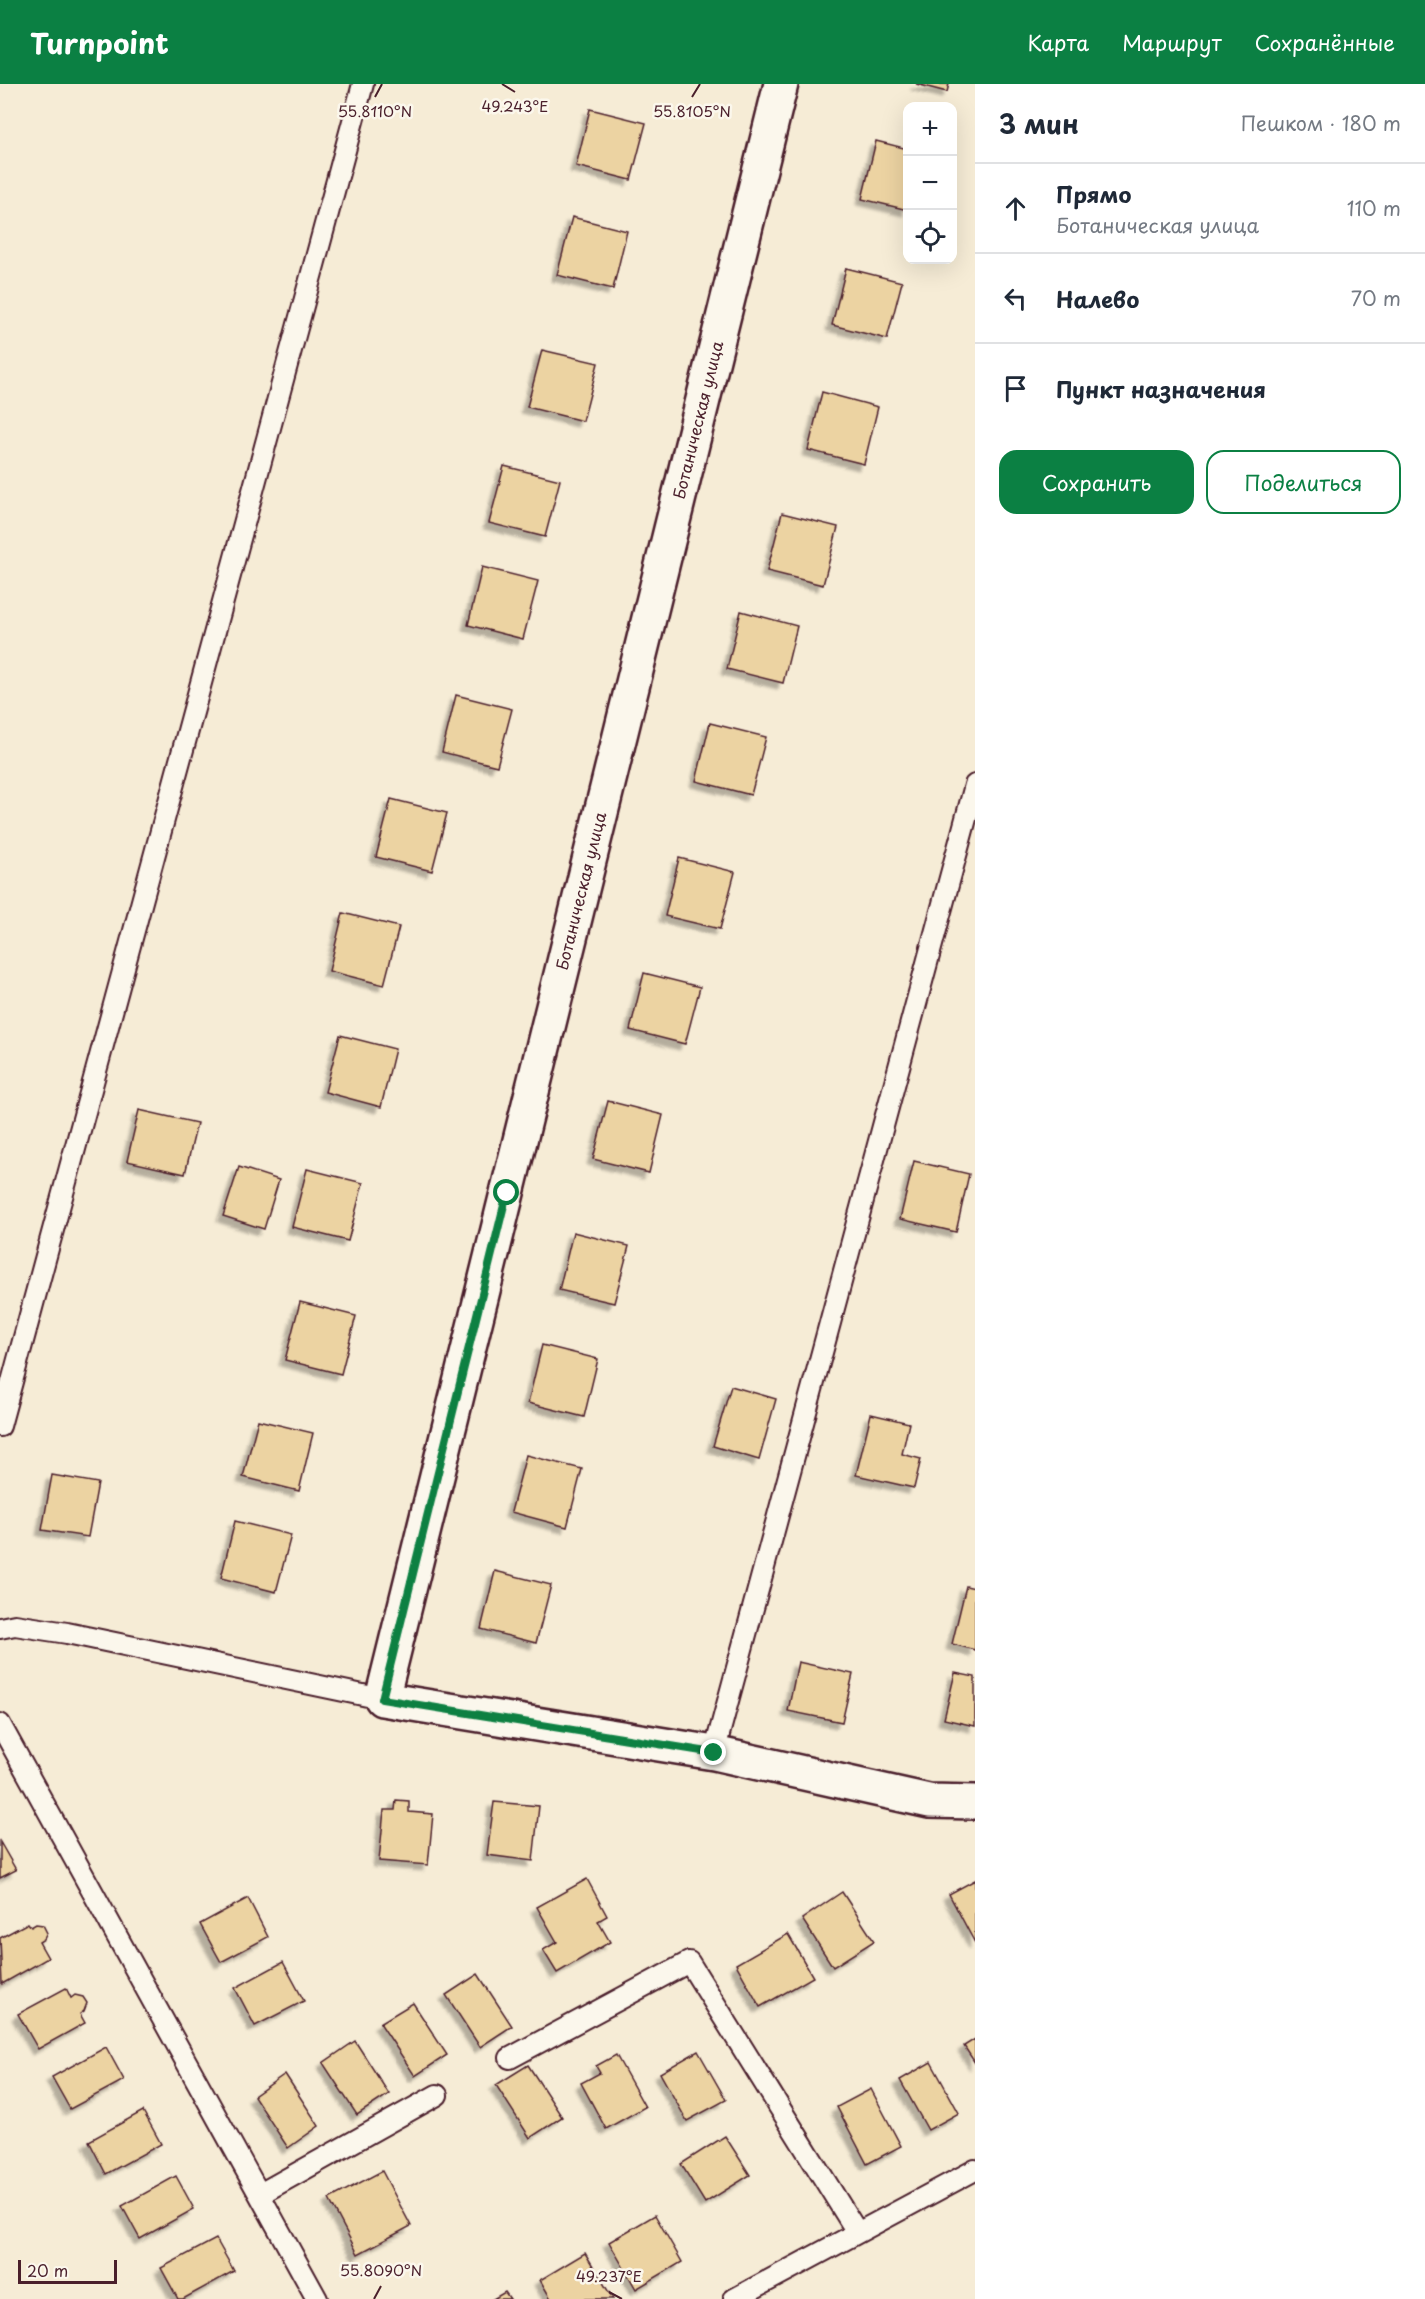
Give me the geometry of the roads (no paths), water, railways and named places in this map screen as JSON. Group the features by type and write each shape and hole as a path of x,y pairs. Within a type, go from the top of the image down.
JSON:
{"street":[{"name":"Ботаническая улица","path":"382,1699 781,84"},
{"path":"382,1699 714,1753 929,1801 975,1802"}],"lane":[{"path":"0,1426 363,84"},
{"path":"714,1753 975,785"},
{"path":"0,1628 15,1625 67,1633 382,1699"},
{"path":"0,1724 316,2299"},
{"path":"510,2058 689,1962 857,2232"},
{"path":"260,2194 437,2095"},
{"path":"734,2299 975,2169"}]}
